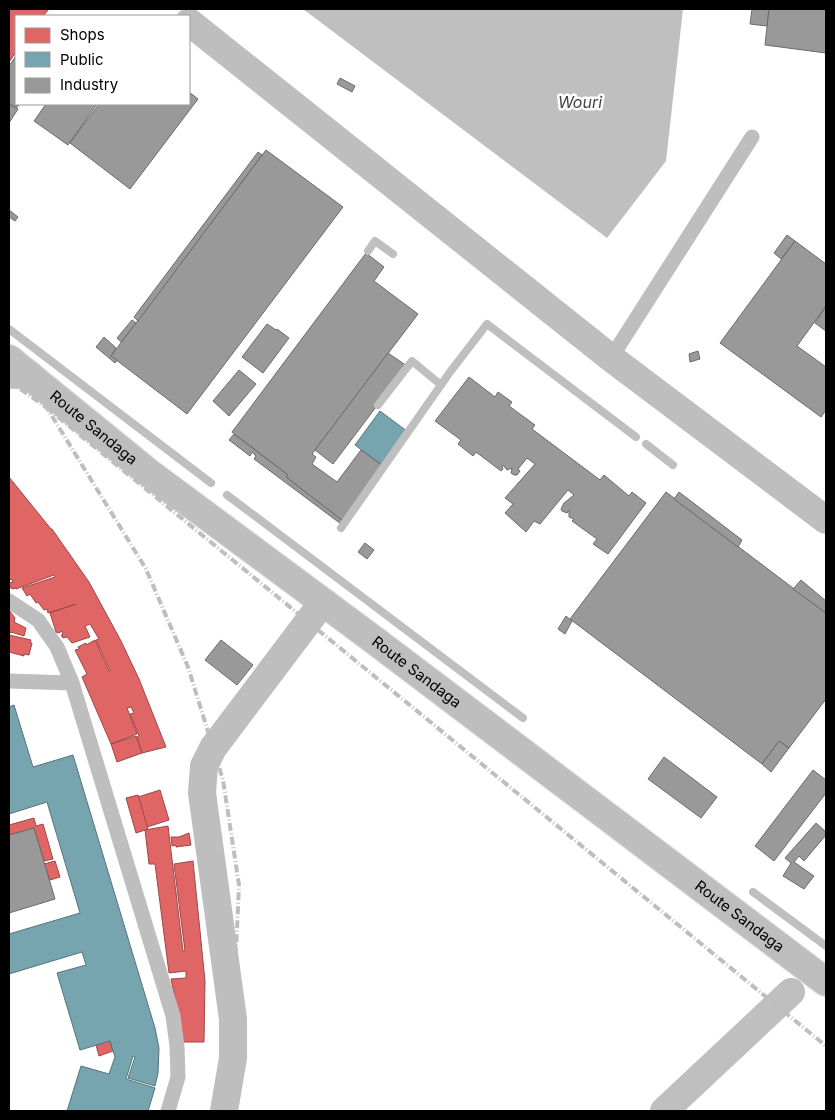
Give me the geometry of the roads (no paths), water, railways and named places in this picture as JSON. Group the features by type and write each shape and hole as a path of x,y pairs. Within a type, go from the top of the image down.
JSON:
{"street":[{"path":"190,23 611,358 826,520"},
{"name":"Route Sandaga","path":"15,369 149,473 826,982"},
{"path":"224,1111 233,1058 233,1019 202,793 204,766 219,739 323,602"}],"lane":[{"path":"611,358 752,137"},
{"path":"9,601 38,620 57,647 72,683 172,1016 177,1046 178,1077 168,1111"},
{"path":"9,681 72,683"}],"water":[{"name":"Wouri","path":"303,9 683,9 666,161 607,238"}],"waterway":[{"path":"368,251 375,241 393,254"},
{"path":"341,528 450,372 487,324 636,437"},
{"path":"9,329 211,483"},
{"path":"378,405 412,361 441,385"},
{"path":"646,444 673,465"},
{"path":"227,495 523,718"},
{"path":"753,892 826,946"},
{"path":"664,1111 791,992"}],"railway":[{"path":"9,381 47,408 146,569 188,667 223,780 239,885 233,1019 217,1111"},
{"path":"47,408 826,1046"}]}
